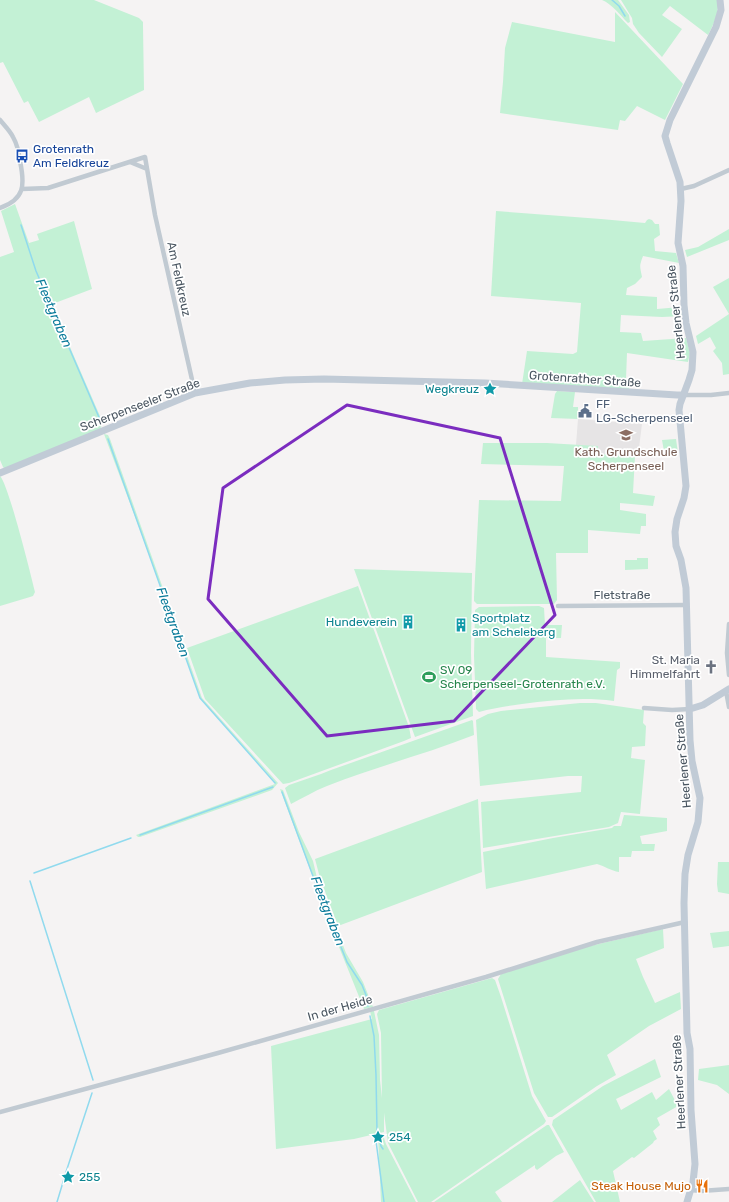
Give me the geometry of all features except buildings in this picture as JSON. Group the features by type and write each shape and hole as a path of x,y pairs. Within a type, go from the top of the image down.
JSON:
{"main road":[{"name":"Heerlener Straße","path":"687,1202 695,1173 695,1156 691,1110 690,1054 687,1033 685,871 688,855 698,822 700,803 691,749 686,588 681,560 676,546 675,532 686,486 679,410 692,370 693,352 686,323 683,266 678,243 681,189 665,136 670,120 716,26 720,10 720,0"},
{"name":"Scherpenseeler Straße","path":"0,473 194,393 244,384 285,380 324,379 485,383"},
{"name":"Grotenrather Straße","path":"485,383 683,395"},
{"path":"690,709 702,705 727,690"}],"street":[{"path":"0,120 14,139 23,175 20,195 15,201 0,208"},
{"name":"Am Feldkreuz","path":"22,189 48,188 145,157 155,215 194,393"},
{"path":"130,162 147,170"},
{"path":"681,189 694,186 729,170"},
{"path":"683,395 711,395 729,393"},
{"name":"Fletstraße","path":"558,606 686,605"},
{"path":"729,624 727,653 729,675"},
{"path":"727,690 729,707"},
{"path":"644,708 672,710 690,709"},
{"name":"In der Heide","path":"0,1112 211,1055 486,977 597,942 685,922"},
{"path":"691,1190 729,1190"}],"highlighted area":[{"path":"347,405 500,438 555,615 454,721 327,736 208,599 223,488"}],"shaded area":[{"path":"578,419 642,424 638,456 598,454 576,445"}],"green space":[{"path":"0,0 94,0 139,18 143,22 144,90 96,113 89,97 39,122 28,101 24,103 3,62 0,63"},
{"path":"602,0 618,0 629,15 630,22 628,23 613,7"},
{"path":"621,0 718,0 718,9 716,18 708,35 670,6 662,15 682,29 662,57 639,33"},
{"path":"615,12 683,84 665,120 637,106 625,121 620,120 618,130 500,113 505,48 512,22 615,42"},
{"path":"15,204 29,243 39,240 37,234 74,221 92,289 55,303 53,308 103,423 100,429 5,469 0,460 0,257 14,252 1,211"},
{"path":"496,211 645,223 649,219 655,224 659,224 660,235 654,239 655,251 676,253 679,263 643,256 640,266 642,277 635,284 627,288 626,295 657,297 657,309 680,307 682,316 662,317 621,315 620,332 641,333 643,341 686,338 690,353 688,362 627,353 626,379 630,379 629,390 522,384 527,351 573,354 577,352 581,303 491,296"},
{"path":"729,229 729,240 687,257 685,250 698,247"},
{"path":"729,278 729,314 713,287"},
{"path":"729,314 729,374 723,375 722,363 713,351 716,348 710,337 698,344 696,336"},
{"path":"557,391 575,392 573,407 578,407 578,419 551,418 555,394"},
{"path":"104,434 108,435 110,439 202,698 278,783 272,790 140,837 136,835 275,784 274,781 200,698"},
{"path":"676,439 678,453 664,451 662,440"},
{"path":"483,443 547,443 598,446 598,454 635,456 633,493 655,496 653,506 620,503 620,510 646,514 646,526 641,526 640,534 588,530 588,553 556,553 557,600 554,604 477,604 474,601 474,597 479,500 561,501 564,466 481,464"},
{"path":"0,476 4,482 14,511 35,592 33,596 0,606"},
{"path":"637,558 648,558 648,569 625,570 625,560 637,560"},
{"path":"354,569 472,573 471,653 473,716 415,737"},
{"path":"358,586 409,727 411,738 283,784 205,699 187,648"},
{"path":"539,606 544,608 545,625 562,625 561,638 546,638 546,657 620,662 620,668 617,670 614,701 591,699 557,700 495,708 479,712 476,709 474,656 475,610 479,607"},
{"path":"580,703 596,703 644,710 643,723 646,726 645,746 632,747 631,758 645,760 640,814 621,812 618,823 609,827 483,848 481,802 581,792 582,776 568,776 480,786 476,720 488,714 501,711"},
{"path":"472,720 474,735 345,779 318,790 291,804 285,788 289,785"},
{"path":"280,789 283,790 299,832 313,861 317,878 346,953 363,982 373,1007 364,1009 339,947"},
{"path":"478,799 482,872 338,926 320,878 315,859"},
{"path":"624,815 667,818 667,831 640,836 642,844 655,844 654,851 632,851 631,857 619,857 619,872 597,864 486,889 483,852 612,828 614,826 621,826"},
{"path":"718,862 729,862 729,894 718,892"},
{"path":"663,929 664,948 636,959 655,1003 680,992 681,1009 649,1026 607,1055 616,1075 597,1086 552,1117 548,1117 534,1093 498,979 501,974 590,946"},
{"path":"729,931 729,946 713,948 710,933"},
{"path":"492,978 495,980 501,997 532,1096 546,1121 544,1124 431,1202 418,1202 388,1143 384,1113 384,1132 354,1139 276,1149 271,1046 372,1019 370,1011 374,1011 379,1035 382,1098 381,1033 377,1014 379,1010"},
{"path":"655,1059 661,1077 616,1099 621,1110 652,1092 656,1100 669,1089 678,1106 657,1118 660,1125 653,1131 657,1139 653,1143 634,1158 632,1157 613,1171 620,1202 596,1202 552,1125 553,1120 603,1086"},
{"path":"729,1065 729,1094 717,1085 698,1080 699,1069"},
{"path":"549,1125 564,1152 537,1170 535,1165 495,1192 502,1202 434,1202"},
{"path":"383,1135 386,1144 416,1202 381,1202 378,1136"},
{"path":"580,1180 594,1202 552,1202"}],"waterway":[{"path":"612,0 619,6 625,16"},
{"name":"Fleetgraben","path":"21,225 36,271 101,422"},
{"name":"Fleetgraben","path":"108,439 200,698 275,783"},
{"path":"140,835 273,787"},
{"name":"Fleetgraben","path":"282,792 317,887 347,962 362,985 368,1006"},
{"path":"34,873 131,838"},
{"path":"30,881 93,1080"},
{"name":"Fleetgraben","path":"370,1016 374,1036 377,1131"},
{"path":"66,1172 92,1093"},
{"path":"379,1138 376,1141 384,1202"},
{"name":"Fleetgraben","path":"379,1138 383,1149"},
{"path":"57,1202 64,1179"}],"place":[{"name":"Grotenrath Am Feldkreuz","path":"22,156"},
{"name":"Wegkreuz","path":"490,389"},
{"name":"FF LG-Scherpenseel","path":"585,411"},
{"name":"Kath. Grundschule Scherpenseel","path":"626,435"},
{"name":"Hundeverein","path":"408,622"},
{"name":"Sportplatz am Scheleberg","path":"461,625"},
{"name":"St. Maria Himmelfahrt","path":"711,667"},
{"name":"SV 09 Scherpenseel-Grotenrath e.V.","path":"429,677"},
{"name":"254","path":"378,1137"},
{"name":"255","path":"68,1177"},
{"name":"Steak House Mujo","path":"702,1186"}]}
